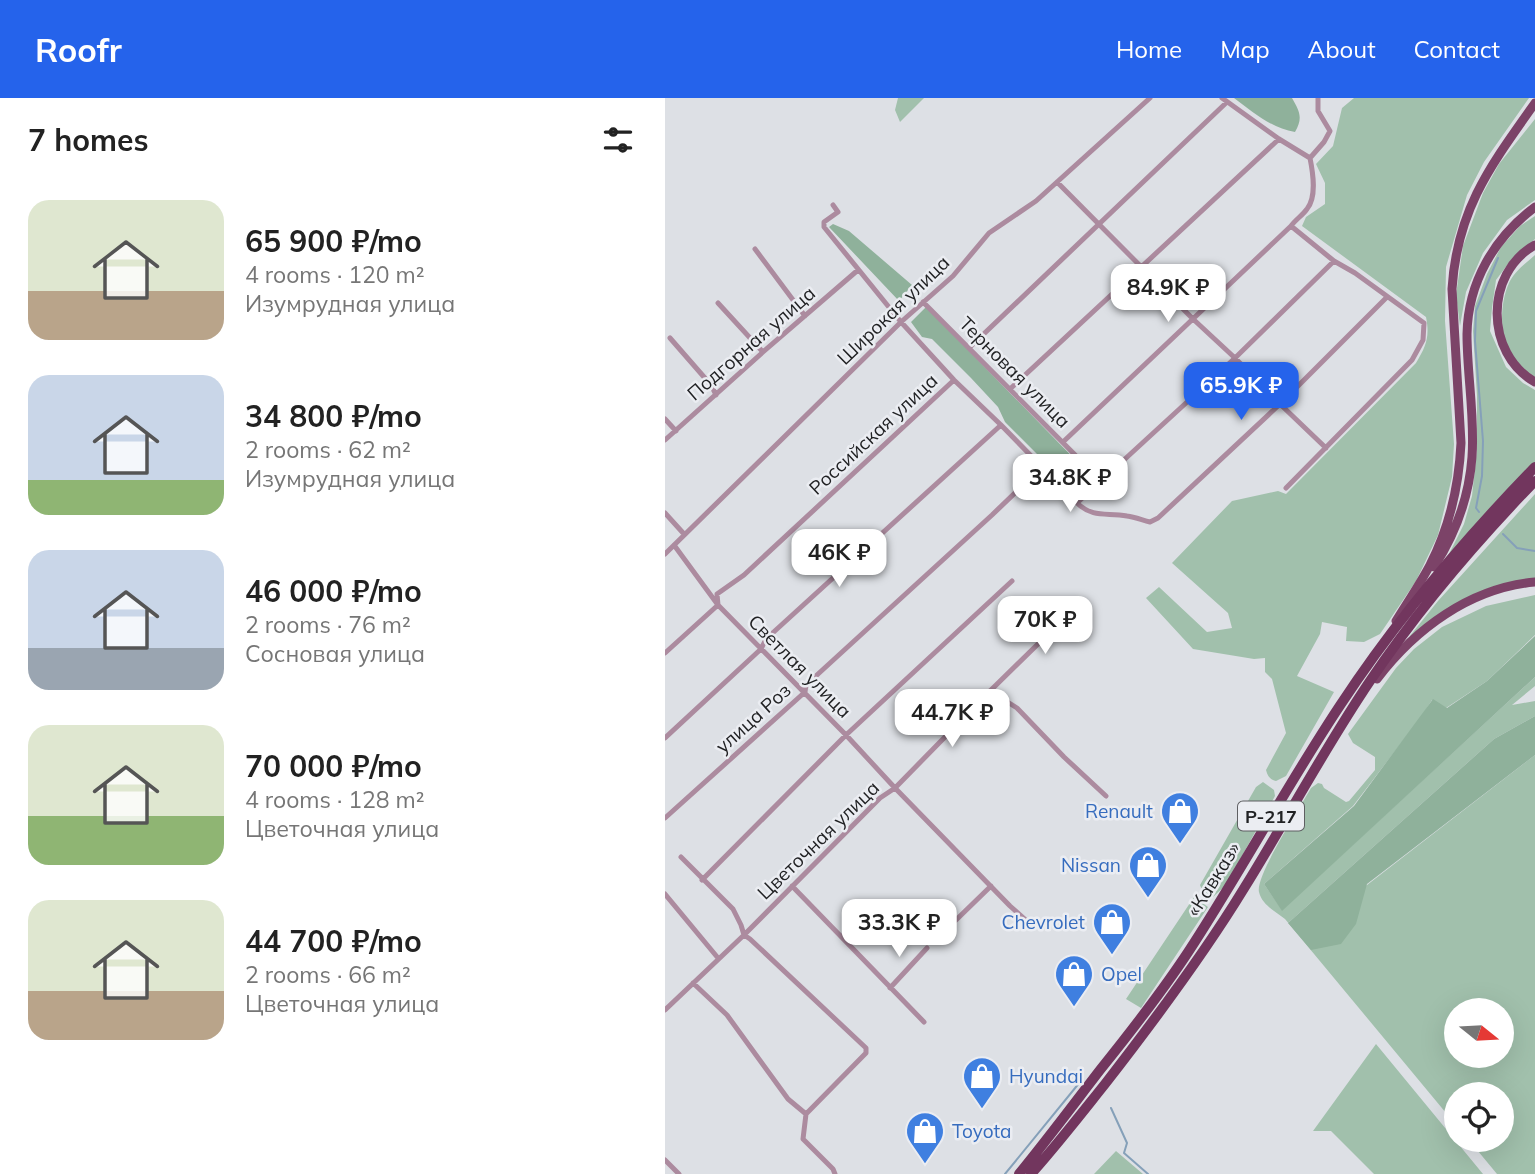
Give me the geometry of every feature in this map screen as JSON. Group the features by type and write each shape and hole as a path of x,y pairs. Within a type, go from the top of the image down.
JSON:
{"highway":[{"name":"«Кавказ»","path":"1019,1174 1142,1018 1195,942 1315,743 1383,644 1454,555 1535,467"},
{"name":"«Кавказ»","path":"1031,1174 1142,1037 1209,942 1243,891 1353,707 1405,632 1452,573 1535,481"},
{"path":"1264,829 1241,874 1243,880 1295,801"},
{"path":"1195,942 1223,903 1229,901 1230,905 1209,942"}],"main road":[{"path":"1383,644 1429,568 1439,545 1460,467 1452,289 1458,244 1465,220 1489,170 1535,103"},
{"path":"1383,644 1447,548 1457,527 1472,458 1473,429 1467,334 1469,310 1486,259 1502,237 1535,207"},
{"path":"1535,246 1518,259 1507,273 1500,290 1497,319 1510,360 1535,382"},
{"path":"1353,707 1406,644 1442,616 1481,596 1507,587 1535,582"}],"street":[{"name":"Широкая улица","path":"665,554 901,322 953,276 989,233 1036,201 1150,98"},
{"path":"1062,442 1307,209 1312,201 1310,159 1330,131 1318,111 1318,98"},
{"path":"969,348 1224,100 1310,159"},
{"path":"1010,388 1279,139"},
{"path":"1058,182 1326,448"},
{"path":"833,205 838,212 824,222 824,227 901,322 954,380 1084,510 1095,514 1127,516 1150,522 1158,518 1280,404 1387,297"},
{"path":"1286,488 1412,360 1423,340 1425,323 1355,272 1334,261 1291,226"},
{"path":"755,249 806,316"},
{"path":"1077,503 1235,358 1334,261"},
{"name":"Подгорная улица","path":"665,440 858,270"},
{"name":"Терновая улица","path":"923,302 1101,481"},
{"path":"718,303 763,352"},
{"path":"670,338 711,385 716,395"},
{"name":"Российская улица","path":"665,653 718,605 717,594 744,575 954,380"},
{"path":"665,419 676,431"},
{"path":"665,738 761,649 766,639 1001,425"},
{"name":"улица Роз","path":"665,818 805,692 806,685 1042,467"},
{"path":"665,513 684,534"},
{"name":"Светлая улица","path":"674,545 718,605 1028,922"},
{"path":"702,880 846,735 1012,581"},
{"name":"Цветочная улица","path":"665,1010 744,936 880,798 895,788 1081,602"},
{"path":"990,691 1017,708 1063,757 1106,796"},
{"path":"681,857 733,909 744,936 804,988 866,1048 866,1053 806,1114 803,1139 835,1174"},
{"path":"792,886 924,1022"},
{"path":"956,920 991,886"},
{"path":"665,894 718,958"},
{"path":"890,988 927,948"},
{"path":"693,983 727,1015 788,1099 806,1114"},
{"path":"665,1160 679,1174"}],"green space":[{"path":"898,98 924,98 900,122 895,110"},
{"path":"1234,98 1292,98 1299,115 1295,132 1263,119"},
{"path":"1354,98 1529,98 1484,162 1467,195 1446,267 1445,321 1454,444 1452,477 1438,535 1416,581 1380,634 1364,642 1346,641 1347,627 1322,622 1320,634 1297,676 1334,692 1286,776 1276,781 1269,777 1266,770 1286,733 1272,679 1265,672 1265,658 1254,659 1193,649 1146,598 1159,587 1207,632 1232,628 1228,613 1172,563 1232,501 1278,491 1286,494 1416,363 1425,346 1428,330 1426,317 1302,226 1306,217 1325,204 1325,183 1316,164 1333,146 1342,108"},
{"path":"1535,119 1535,200 1507,220 1483,253 1466,292 1460,326 1456,295 1463,246 1483,193 1499,164"},
{"path":"1535,216 1535,239 1511,260 1496,280 1490,331 1506,367 1535,390 1535,464 1448,556 1464,524 1472,496 1477,450 1473,331 1475,306 1501,247 1520,226"},
{"path":"833,224 849,231 912,285 899,301 829,227"},
{"path":"1535,255 1535,380 1514,362 1509,354 1503,334 1502,312 1509,283 1517,271"},
{"path":"926,307 1096,481 1080,497 1005,422 998,407 971,378 932,339 922,337 911,322"},
{"path":"1535,494 1535,579 1446,610 1409,637 1438,601"},
{"path":"1535,595 1535,635 1487,681 1446,708 1432,700 1353,806 1264,884 1282,910 1535,677 1535,686 1512,705 1535,701 1535,716 1494,739 1288,923 1263,901 1259,892 1264,872 1311,788 1318,783 1322,784 1346,802 1375,770 1375,757 1353,743 1348,734 1396,668 1414,649 1442,627 1486,606"},
{"path":"1535,636 1535,677 1282,911 1264,884 1354,806 1433,699 1447,708 1487,681"},
{"path":"1535,716 1535,755 1367,884 1356,924 1341,944 1311,950 1288,923 1494,739"},
{"path":"1535,755 1535,1174 1497,1174 1479,1152 1514,1152 1514,1082 1444,1082 1444,1111 1288,923 1367,885"},
{"path":"1263,782 1274,790 1275,796 1226,885 1213,897 1202,890 1200,885 1256,787"},
{"path":"1194,897 1208,907 1141,1008 1126,999"},
{"path":"1376,1044 1444,1127 1444,1152 1465,1152 1483,1174 1374,1174 1331,1131 1313,1131"},
{"path":"1116,1151 1143,1174 1094,1174"}],"waterway":[{"path":"1479,512 1476,508 1482,476 1483,441 1475,341 1476,311 1498,258"},
{"path":"1503,534 1517,548 1535,551"},
{"path":"1005,1174 1080,1082"},
{"path":"1111,1108 1127,1143 1124,1153 1148,1174"}],"place":[{"name":"Renault","path":"1180,845"},
{"name":"Nissan","path":"1148,899"},
{"name":"Chevrolet","path":"1112,956"},
{"name":"Opel","path":"1074,1008"},
{"name":"Hyundai","path":"982,1110"},
{"name":"Toyota","path":"925,1165"}]}
